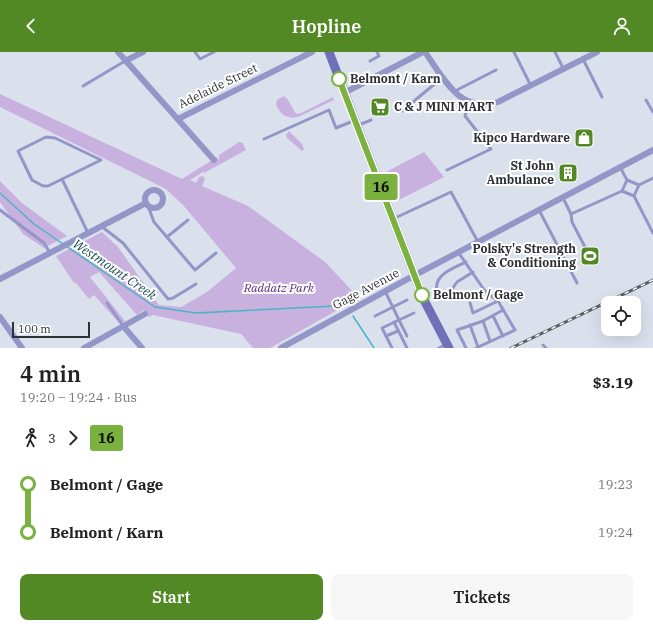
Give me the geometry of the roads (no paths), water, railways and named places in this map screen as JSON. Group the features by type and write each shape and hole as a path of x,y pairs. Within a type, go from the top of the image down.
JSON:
{"street":[{"path":"118,52 214,160"},
{"path":"126,61 143,52"},
{"name":"Adelaide Street","path":"178,119 312,52"},
{"path":"329,52 424,298 445,347"},
{"path":"344,93 424,52 455,92 469,102 489,105 531,86 595,52"},
{"name":"Gage Avenue","path":"281,348 458,252 653,150"},
{"path":"0,279 101,226 147,205"},
{"path":"84,348 94,345 145,314"},
{"path":"0,317 22,348"},
{"path":"124,326 142,348"}],"lane":[{"path":"195,52 200,59 214,52"},
{"path":"370,61 379,56 377,52"},
{"path":"514,52 531,86"},
{"path":"555,52 563,69"},
{"path":"583,59 602,97"},
{"path":"83,86 126,61"},
{"path":"455,92 496,70"},
{"path":"402,111 443,77"},
{"path":"646,100 653,112"},
{"path":"447,170 491,149 465,116 469,102"},
{"path":"264,139 329,110 336,128 371,120"},
{"path":"46,137 55,138 101,160 62,179 48,186 37,184 32,180 18,151 46,137"},
{"path":"620,167 627,180 639,185"},
{"path":"634,196 639,185 653,178"},
{"path":"62,179 88,233"},
{"path":"571,214 622,191 627,180"},
{"path":"622,191 634,196 653,234"},
{"path":"393,219 451,192 478,242"},
{"path":"563,197 571,214 572,222 586,248"},
{"path":"147,205 154,222 195,270 216,253"},
{"path":"0,210 44,243 50,253"},
{"path":"539,210 577,283"},
{"path":"167,237 188,220"},
{"path":"101,226 123,243 168,299 174,298 196,284"},
{"path":"458,252 486,291 498,301 515,330 477,348 470,325"},
{"path":"466,262 440,276 436,284 436,291 439,296 446,298 457,282 473,272"},
{"path":"385,291 408,336"},
{"path":"471,299 486,291"},
{"path":"375,316 407,300"},
{"path":"470,303 473,313 498,301"},
{"path":"107,303 124,326"},
{"path":"466,348 457,330 483,321 503,310"},
{"path":"392,348 382,328 414,313"},
{"path":"493,316 503,336"},
{"path":"483,321 490,341"},
{"path":"394,322 407,348"},
{"path":"386,336 398,331"}],"waterway":[{"name":"Westmount Creek","path":"0,193 34,224 63,244"},
{"name":"Westmount Creek","path":"66,246 155,307 196,313 335,306"},
{"name":"Westmount Creek","path":"353,316 374,348"}],"railway":[{"path":"511,348 653,280"}],"place":[{"name":"Belmont / Karn","path":"339,79"},
{"name":"C & J MINI MART","path":"380,107"},
{"name":"Kipco Hardware","path":"584,138"},
{"name":"St John Ambulance","path":"568,173"},
{"name":"Polsky's Strength & Conditioning","path":"590,256"},
{"name":"Belmont / Gage","path":"422,295"}],"park label":[{"name":"Raddatz Park","path":"279,288"}]}
